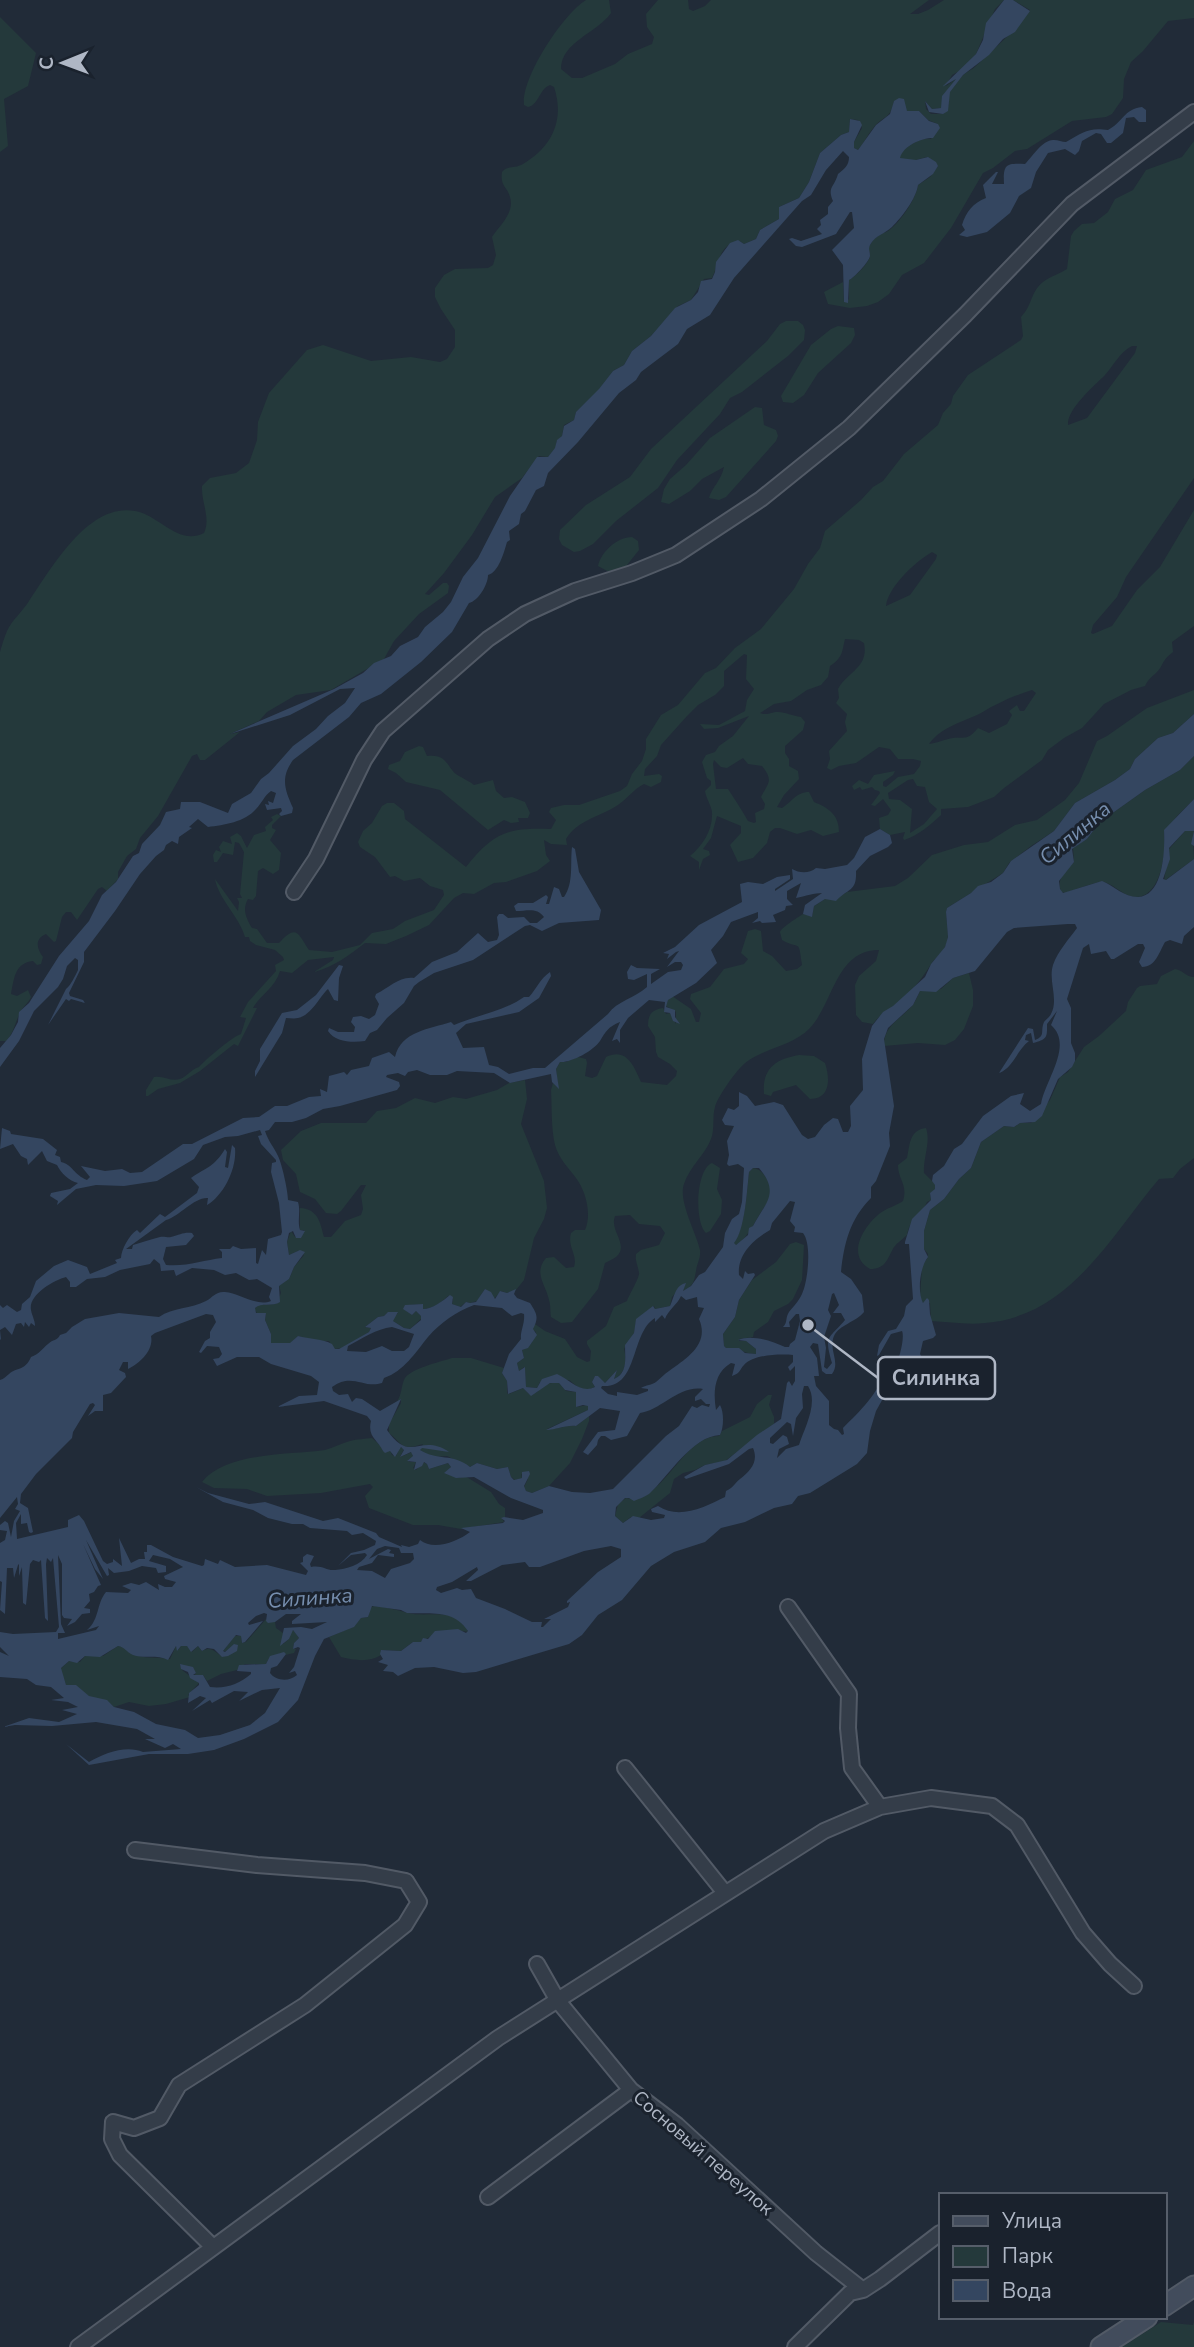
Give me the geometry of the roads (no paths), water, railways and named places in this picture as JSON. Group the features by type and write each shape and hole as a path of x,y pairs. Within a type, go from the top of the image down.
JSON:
{"main road":[{"path":"1166,2305 1194,2286"},
{"path":"1101,2347 1144,2319"}],"street":[{"path":"294,892 316,859 364,760 383,731 488,639 525,614 575,591 632,573 676,555 761,499 849,428 965,315 1072,204 1194,112"},
{"path":"788,1607 849,1694 848,1728 852,1768 880,1807"},
{"path":"625,1768 725,1893"},
{"path":"78,2347 498,2038 824,1831 880,1807 931,1798 992,1806 1017,1825 1083,1933 1134,1986"},
{"path":"135,1850 257,1865 375,1875 407,1881 419,1902 405,1924 305,2005 179,2085 160,2118 134,2127 113,2122 112,2139 120,2155 213,2247"},
{"name":"Сосновый переулок","path":"537,1964 558,2001 631,2090 677,2124 816,2253 863,2290"},
{"path":"488,2197 631,2090"},
{"path":"795,2347 850,2293 863,2290 939,2234"}],"water":[{"path":"1004,0 1013,0 1030,11 1015,32 1003,39 989,55 963,75 950,92 948,111 943,114 929,112 925,101 932,109 941,108 942,96 956,79 942,87 976,54 983,40 986,23"},
{"path":"904,99 907,111 919,111 940,128 933,138 923,139 909,146 900,158 916,160 928,157 938,166 933,174 918,185 912,202 896,223 872,242 869,259 849,280 848,303 844,302 843,265 832,250 854,228 852,212 836,234 802,247 796,246 789,239 801,241 822,234 817,229 821,225 820,220 828,214 828,207 833,201 832,188 838,174 848,163 849,157 843,151 826,170 811,195 802,201 734,278 710,315 687,329 678,344 619,393 548,473 544,486 536,490 521,514 519,524 509,531 510,540 498,566 488,575 482,592 469,603 452,632 421,662 381,694 361,703 349,717 293,760 285,778 292,813 281,816 281,808 267,810 265,804 269,805 268,801 273,803 276,793 271,791 246,817 208,827 198,819 189,827 192,828 179,837 178,844 172,841 166,845 140,874 84,952 84,962 69,993 85,1003 66,999 48,1025 78,970 78,960 75,958 67,966 58,987 34,1011 19,1041 0,1067 0,1048 18,1022 19,1012 29,1003 59,956 89,921 102,895 116,882 133,856 139,853 142,844 160,825 166,812 180,809 181,802 200,802 228,813 232,804 251,793 293,746 345,703 355,688 340,689 290,715 230,734 334,689 418,637 451,602 463,577 478,558 510,496 537,457 548,457 562,436 564,426 574,420 576,412 613,371 624,365 632,351 651,336 675,308 691,300 698,292 701,281 712,279 716,262 730,243 738,240 744,244 756,239 760,230 779,219 779,207 799,198 809,182 820,153 841,135 849,132 850,119 860,121 862,125 854,142 854,148 858,150 876,125 890,114 894,101"},
{"path":"1142,107 1146,110 1146,122 1139,122 1134,117 1126,118 1123,133 1111,143 1107,143 1101,134 1096,133 1082,141 1075,155 1065,149 1048,153 1036,172 1031,188 1019,196 1010,213 987,232 967,237 959,235 965,230 962,225 968,212 977,202 986,198 983,185 996,172 992,184 1004,184 1007,166 1025,164 1046,142 1066,142 1086,131 1108,130 1131,110"},
{"path":"1194,714 1194,756 1180,770 1145,790 1100,822 1087,839 1072,849 1074,862 1059,881 1063,893 1102,881 1128,895 1147,895 1153,889 1161,870 1164,830 1194,799 1194,831 1185,831 1169,848 1170,859 1163,879 1166,880 1194,859 1194,927 1184,936 1182,944 1170,940 1165,942 1151,964 1142,967 1139,962 1145,948 1143,944 1138,944 1114,959 1111,959 1106,951 1091,954 1089,944 1083,948 1067,999 1071,1008 1071,1043 1075,1053 1072,1067 1058,1079 1042,1116 1035,1122 1020,1123 1014,1127 1004,1126 981,1142 971,1168 944,1199 930,1210 924,1231 924,1249 928,1257 921,1273 920,1292 923,1303 927,1298 929,1300 936,1335 923,1341 920,1354 923,1359 920,1366 896,1375 876,1411 867,1453 857,1464 810,1493 798,1496 792,1504 721,1528 705,1542 674,1552 651,1566 622,1600 598,1615 582,1635 569,1644 476,1672 463,1673 434,1667 415,1668 398,1676 393,1672 383,1671 388,1665 378,1662 383,1659 381,1650 401,1651 413,1642 428,1639 435,1631 468,1631 449,1616 407,1613 372,1606 368,1617 361,1618 354,1627 324,1639 298,1700 278,1722 214,1750 188,1754 149,1754 89,1765 66,1744 89,1762 109,1753 130,1749 143,1752 181,1749 173,1744 165,1748 145,1739 155,1739 137,1729 96,1722 3,1727 29,1718 59,1722 77,1714 62,1710 78,1707 68,1702 51,1700 64,1698 51,1687 36,1685 27,1679 0,1677 0,1652 9,1656 0,1647 0,1632 56,1632 59,1627 53,1558 51,1562 47,1558 46,1564 48,1621 45,1618 41,1560 33,1560 30,1564 26,1605 23,1603 22,1567 19,1576 18,1565 14,1578 13,1568 7,1568 5,1614 0,1610 0,1543 5,1540 7,1531 0,1530 0,1525 5,1521 8,1523 11,1537 14,1521 20,1511 15,1509 18,1504 17,1497 0,1518 0,1380 24,1367 31,1357 50,1342 85,1319 119,1313 159,1317 170,1311 200,1304 222,1292 265,1302 271,1301 269,1297 272,1288 257,1279 249,1280 236,1273 225,1275 214,1270 192,1268 176,1276 174,1270 161,1271 160,1264 154,1259 150,1264 120,1270 105,1277 87,1279 76,1287 70,1287 66,1277 55,1281 43,1289 31,1304 35,1326 31,1323 29,1327 25,1322 24,1327 21,1323 16,1324 12,1335 5,1327 0,1330 0,1305 3,1308 7,1305 17,1312 21,1310 36,1281 54,1266 68,1260 87,1267 90,1274 117,1263 115,1260 121,1258 126,1243 134,1232 137,1230 140,1233 160,1214 165,1217 197,1193 199,1187 191,1178 214,1163 225,1149 225,1167 228,1168 232,1145 235,1148 235,1156 232,1172 219,1195 207,1205 208,1198 198,1200 126,1249 160,1237 192,1233 194,1236 186,1245 166,1247 163,1259 166,1265 222,1258 219,1249 230,1249 233,1246 241,1249 256,1248 258,1264 262,1250 266,1255 268,1239 281,1235 282,1232 279,1203 271,1172 272,1163 276,1160 261,1144 258,1136 262,1135 260,1130 225,1137 203,1145 194,1159 157,1181 76,1189 57,1205 58,1201 50,1196 51,1193 70,1189 78,1183 66,1176 57,1165 47,1161 42,1151 28,1165 27,1159 21,1156 13,1144 0,1149 2,1128 11,1134 43,1139 57,1150 55,1155 60,1157 61,1162 87,1180 90,1177 81,1166 105,1171 122,1169 130,1173 142,1172 183,1144 192,1144 243,1118 259,1117 275,1106 287,1106 309,1097 321,1096 320,1089 327,1092 329,1076 344,1072 347,1075 351,1070 369,1066 372,1058 389,1052 395,1057 403,1042 417,1032 451,1022 454,1025 529,997 550,972 551,976 539,998 519,1012 466,1024 456,1033 463,1048 484,1047 489,1065 509,1074 545,1068 616,1006 647,987 647,974 634,980 628,979 627,972 631,965 637,968 660,969 651,974 651,984 668,972 681,970 681,962 667,967 679,951 667,959 669,954 663,953 675,947 699,925 742,902 740,884 763,884 777,877 790,875 790,879 775,891 793,879 792,869 804,872 847,865 854,858 865,837 880,829 890,835 892,843 870,856 856,871 855,883 851,889 836,901 825,899 814,906 812,917 803,914 805,905 822,893 796,898 801,883 787,891 787,899 793,905 786,906 785,910 773,915 776,922 752,923 758,918 758,912 731,922 711,950 717,963 696,983 668,1000 666,1007 675,1010 675,1017 680,1024 673,1021 670,1013 664,1012 665,1002 649,1000 628,1018 620,1030 620,1043 617,1039 612,1041 620,1022 608,1030 597,1045 587,1052 570,1061 560,1062 556,1069 559,1089 552,1082 551,1074 510,1083 494,1073 457,1071 447,1075 430,1075 417,1070 408,1072 405,1076 398,1073 387,1075 386,1077 399,1082 397,1090 323,1109 292,1122 275,1122 265,1131 280,1160 288,1200 298,1202 300,1230 305,1231 301,1238 296,1238 293,1231 289,1233 289,1255 300,1250 305,1252 289,1279 279,1286 280,1302 255,1308 256,1313 266,1313 265,1320 271,1334 271,1343 290,1343 298,1336 324,1341 339,1349 369,1332 371,1328 365,1327 388,1312 398,1312 393,1321 410,1329 421,1320 421,1316 416,1311 412,1315 403,1309 405,1305 423,1304 423,1309 426,1309 450,1295 453,1297 452,1304 461,1307 466,1302 476,1302 485,1289 491,1292 495,1299 500,1291 507,1293 516,1289 514,1294 530,1303 536,1316 533,1329 537,1335 528,1348 522,1350 524,1358 517,1363 519,1371 525,1367 526,1387 537,1388 542,1379 557,1374 585,1389 595,1387 592,1382 595,1376 605,1383 617,1370 614,1379 624,1369 625,1345 634,1333 636,1319 653,1306 655,1309 670,1306 679,1286 686,1283 683,1291 705,1272 723,1247 725,1233 732,1219 739,1214 744,1168 738,1164 727,1164 727,1141 734,1126 725,1125 722,1120 728,1108 734,1110 739,1106 739,1092 747,1096 755,1106 774,1102 783,1105 802,1135 808,1139 815,1137 833,1118 838,1119 843,1132 848,1132 851,1126 850,1106 863,1090 862,1059 872,1026 883,1012 925,977 931,964 945,947 948,937 947,908 978,886 991,882 1003,873 1011,861 1054,831 1075,803 1130,769 1135,759 1158,738 1173,733","holes":["1068,924 1075,924 1077,928 1053,965 1053,1008 1044,1022 1042,1035 1035,1040 1033,1029 1028,1028 999,1073 1008,1067 1029,1041 1025,1040 1026,1035 1031,1033 1033,1043 1044,1039 1047,1035 1047,1024 1057,1011 1051,1025 1060,1042 1056,1063 1041,1104 1030,1111 1020,1104 1024,1093 1011,1096 983,1116 962,1144 954,1149 944,1166 933,1175 935,1189 930,1193 931,1200 912,1219 905,1242 909,1244 913,1299 906,1306 904,1316 896,1329 888,1331 879,1345 877,1356 891,1334 902,1331 898,1359 895,1367 885,1371 873,1395 843,1428 842,1435 829,1425 829,1401 816,1386 814,1376 819,1376 817,1358 810,1347 813,1343 818,1344 822,1371 832,1374 835,1365 832,1346 834,1336 864,1312 862,1295 851,1279 841,1272 849,1232 858,1214 871,1198 871,1187 890,1146 889,1133 894,1106 884,1039 888,1028 913,1005 920,991 936,992 953,978 975,971 1007,932 1014,928","753,1168 759,1168 769,1184 769,1197 753,1226 749,1228 748,1235 736,1245 734,1243 743,1220 749,1172","790,1201 795,1202 790,1221 795,1227 794,1232 803,1233 806,1238 807,1272 802,1294 789,1312 783,1327 790,1327 789,1322 796,1314 799,1314 800,1321 795,1340 789,1347 755,1338 743,1338 738,1340 746,1341 756,1349 756,1354 745,1353 739,1348 726,1348 723,1334 735,1317 739,1300 755,1275 745,1271 743,1279 739,1275 741,1260 748,1248 770,1230 772,1223","834,1293 839,1305 833,1313 841,1313 845,1320 829,1338 832,1363 827,1369 824,1367 824,1337 831,1316 828,1310","681,1296 686,1300 697,1297 698,1307 704,1308 699,1319 701,1336 695,1350 656,1382 641,1388 648,1391 637,1395 617,1392 617,1396 608,1394 602,1386 614,1385 622,1379 647,1325 662,1315 665,1319","474,1305 502,1308 512,1316 524,1314 521,1339 509,1354 502,1373 507,1381 508,1394 523,1388 531,1396 550,1383 559,1383 565,1390 576,1392 576,1407 588,1406 588,1410 546,1430 576,1426 600,1408 620,1411 615,1430 598,1432 583,1452 588,1455 601,1436 611,1440 627,1436 640,1413 655,1408 678,1394 703,1389 695,1397 695,1401 701,1399 710,1404 709,1407 692,1406 679,1426 613,1489 590,1493 549,1486 532,1493 526,1491 524,1486 529,1471 522,1472 522,1478 514,1480 508,1467 497,1469 477,1463 470,1467 457,1460 420,1450 422,1448 449,1452 439,1447 410,1447 395,1440 387,1430 401,1399 380,1411 362,1399 356,1398 352,1402 348,1394 339,1395 333,1391 332,1387 346,1381 382,1383 384,1378 409,1361 428,1337 455,1314","206,1314 213,1315 216,1322 210,1332 210,1338 199,1352 207,1346 219,1347 222,1354 213,1359 217,1366 237,1357 259,1357 271,1364 311,1376 319,1382 317,1395 299,1396 277,1407 324,1401 367,1416 371,1421 372,1435 383,1451 390,1451 395,1457 401,1447 404,1450 400,1457 411,1452 413,1456 407,1461 416,1462 414,1470 424,1462 429,1469 448,1463 451,1467 444,1473 456,1478 474,1477 511,1498 543,1510 543,1513 523,1520 504,1517 501,1518 505,1521 503,1523 461,1528 470,1532 445,1544 431,1545 420,1540 418,1544 409,1547 401,1545 402,1547 338,1518 323,1521 265,1502 249,1504 196,1487 223,1502 253,1510 268,1518 303,1524 310,1528 347,1531 352,1535 363,1533 376,1541 375,1545 351,1553 338,1566 351,1555 367,1555 357,1564 344,1569 311,1567 314,1556 307,1554 300,1563 308,1571 306,1575 267,1565 235,1567 220,1560 218,1564 205,1559 202,1566 173,1557 151,1545 147,1545 145,1559 131,1563 119,1538 122,1566 113,1559 113,1562 107,1564 79,1515 68,1520 68,1527 17,1539 16,1523 21,1514 21,1524 27,1523 29,1532 33,1532 28,1508 20,1503 21,1494 36,1474 72,1438 90,1404 95,1405 88,1416 95,1411 103,1411 103,1395 111,1393 126,1377 125,1373 119,1370 123,1362 128,1362 128,1369 137,1363 145,1356 151,1336 155,1333","392,1327 414,1334 409,1347 404,1351 392,1351 382,1346 366,1352 347,1351 348,1346","775,1355 793,1355 793,1362 788,1367 790,1371 795,1366 795,1381 792,1386 789,1381 787,1383 781,1419 727,1460 705,1465 684,1477 686,1479 729,1464 753,1448 755,1458 752,1466 726,1491 725,1497 692,1511 675,1512 658,1506 651,1509 652,1512 665,1515 664,1518 651,1520 633,1516 623,1523 615,1516 616,1507 625,1498 634,1501 649,1494 690,1450 700,1442 720,1435 723,1415 720,1405 716,1410 715,1390 725,1367 731,1363 735,1364 732,1376 748,1361","804,1386 808,1386 811,1408 799,1445 786,1449 777,1458 779,1449 789,1444 787,1437 783,1435 773,1444 770,1443 770,1438 787,1422 791,1424 793,1436 796,1418 803,1408","86,1540 107,1576 108,1568 114,1573 142,1566 156,1568 158,1573 166,1572 166,1566 149,1561 153,1555 170,1559 183,1567 164,1576 165,1579 176,1582 172,1587 158,1584 159,1590 146,1582 139,1585 131,1583 122,1586 131,1590 128,1593 106,1592 94,1621 87,1630 99,1626 96,1630 58,1639 58,1633 65,1633 61,1624 58,1555 62,1564 62,1615 72,1619 67,1626 82,1614 90,1613 90,1609 84,1608 90,1601 89,1594 101,1585 83,1544 103,1579","385,1546 399,1548 401,1553 413,1553 414,1559 391,1569 385,1578 372,1571 357,1570 372,1563 378,1555 394,1557 388,1549 369,1559 377,1549","611,1546 621,1549 621,1557 598,1572 567,1601 570,1602 568,1607 544,1619 551,1619 543,1627 542,1622 532,1622 476,1598 471,1589 457,1588 441,1593 436,1590 437,1587 452,1582 477,1567 478,1570 466,1581 502,1565 525,1562 529,1567 540,1567 584,1551","264,1613 267,1614 268,1623 275,1622 286,1614 301,1614 292,1624 327,1622 312,1629 284,1628 280,1646 289,1639 293,1630 299,1638 293,1649 300,1648 294,1667 289,1673 295,1671 297,1675 287,1680 279,1679 270,1673 271,1668 277,1666 286,1654 284,1652 270,1656 266,1664 239,1665 237,1671 251,1674 237,1683 221,1687 210,1687 203,1675 193,1675 196,1673 193,1667 180,1664 181,1669 199,1683 189,1693 188,1703 200,1696 206,1698 192,1711 210,1700 212,1703 234,1691 248,1692 239,1701 262,1690 280,1688 265,1713 250,1725 220,1735 198,1738 185,1730 156,1724 134,1712 114,1707 107,1700 89,1696 76,1685 66,1685 61,1668 69,1661 77,1663 85,1656 100,1657 118,1646 133,1655 168,1660 176,1646 177,1651 181,1646 187,1646 191,1652 198,1646 202,1651 207,1648 214,1649 222,1657 228,1656 237,1651 238,1645 234,1644 223,1651 236,1635 241,1636 242,1643 245,1642 263,1621 249,1625 256,1616"]},
{"path":"572,847 575,849 579,872 601,910 599,920 559,923 542,931 530,925 525,926 473,960 434,973 419,982 404,1003 377,1030 370,1033 365,1041 344,1041 331,1035 329,1028 338,1032 354,1032 355,1027 351,1022 353,1017 369,1019 375,1015 379,1004 376,994 399,981 414,978 432,962 457,952 478,933 488,942 497,940 499,914 508,918 524,917 530,923 537,923 544,917 541,914 532,910 516,911 514,906 518,903 533,903 546,895 546,904 549,904 554,887 559,889 564,897 570,879"},
{"path":"339,965 343,966 339,978 338,1001 334,1000 328,989 303,1016 286,1018 282,1033 255,1077 260,1061 260,1049 282,1013 297,1010 316,995"}],"place":[{"name":"Силинка","path":"808,1325"}]}
